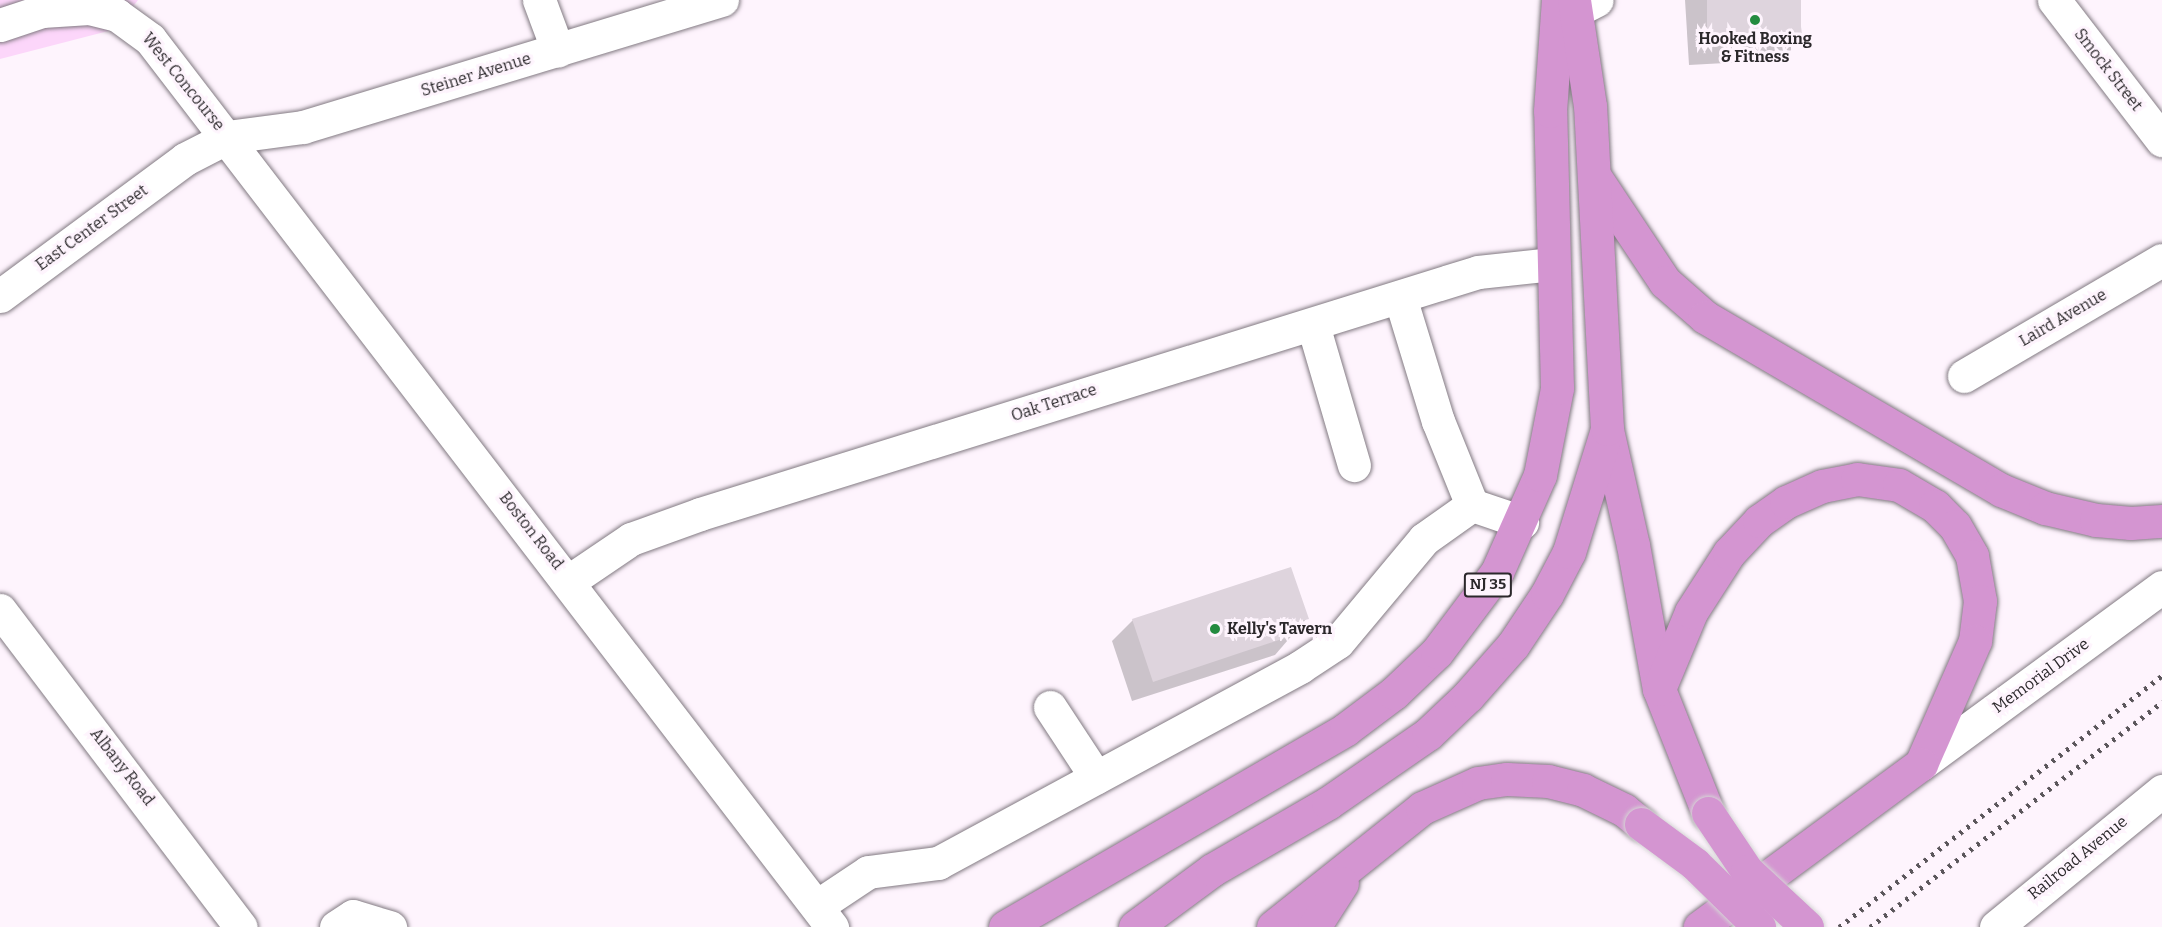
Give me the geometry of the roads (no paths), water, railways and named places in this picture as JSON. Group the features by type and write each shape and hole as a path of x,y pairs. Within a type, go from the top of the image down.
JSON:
{"highway":[{"name":"NJ 35","path":"1134,927 1212,870 1384,767 1468,696 1513,645 1547,594 1569,552 1607,429 1595,177 1576,3"},
{"name":"NJ 35","path":"1005,927 1346,729 1394,693 1468,615 1497,572 1522,522 1540,475 1557,388 1550,111 1576,3"},
{"path":"1595,177 1665,282 1705,317 1929,451 2001,490 2045,508 2096,520 2162,521"},
{"path":"1607,429 1633,545 1659,689 1708,813 1747,871 1807,927"},
{"path":"1659,689 1691,612 1709,580 1759,521 1786,502 1822,486 1857,479 1887,482 1935,506 1955,526 1972,556 1979,578 1975,641 1921,764 1700,927"},
{"path":"1273,927 1422,808 1443,796 1478,783 1507,779 1548,781 1582,790 1624,810 1695,864 1759,927"},
{"path":"1314,927 1354,863"}],"street":[{"path":"539,0 558,51"},
{"name":"Steiner Avenue","path":"228,137 303,128 722,0"},
{"name":"Smock Street","path":"2054,0 2162,140"},
{"name":"West Concourse","path":"0,26 68,7 117,15 150,39 228,137"},
{"name":"East Center Street","path":"0,296 185,159 228,137"},
{"name":"Boston Road","path":"228,137 824,916"},
{"name":"Laird Avenue","path":"1964,376 2162,260"},
{"name":"Oak Terrace","path":"569,581 631,539 700,514 1478,272 1553,264"},
{"path":"1400,297 1438,421 1472,505 1522,522"},
{"path":"1313,325 1354,465"},
{"path":"824,916 868,873 938,863 1300,667 1338,642 1424,539 1472,505"},
{"name":"Memorial Drive","path":"1921,764 2162,587"},
{"name":"Albany Road","path":"0,610 232,915"},
{"path":"1050,707 1096,777"},
{"name":"Railroad Avenue","path":"1996,927 2162,791"},
{"path":"336,927 353,916 390,927"}],"railway":[{"path":"1839,927 2162,676"},
{"path":"1870,927 2162,702"}],"place":[{"name":"Hooked Boxing & Fitness","path":"1755,20"},
{"name":"Kelly's Tavern","path":"1215,629"}]}
